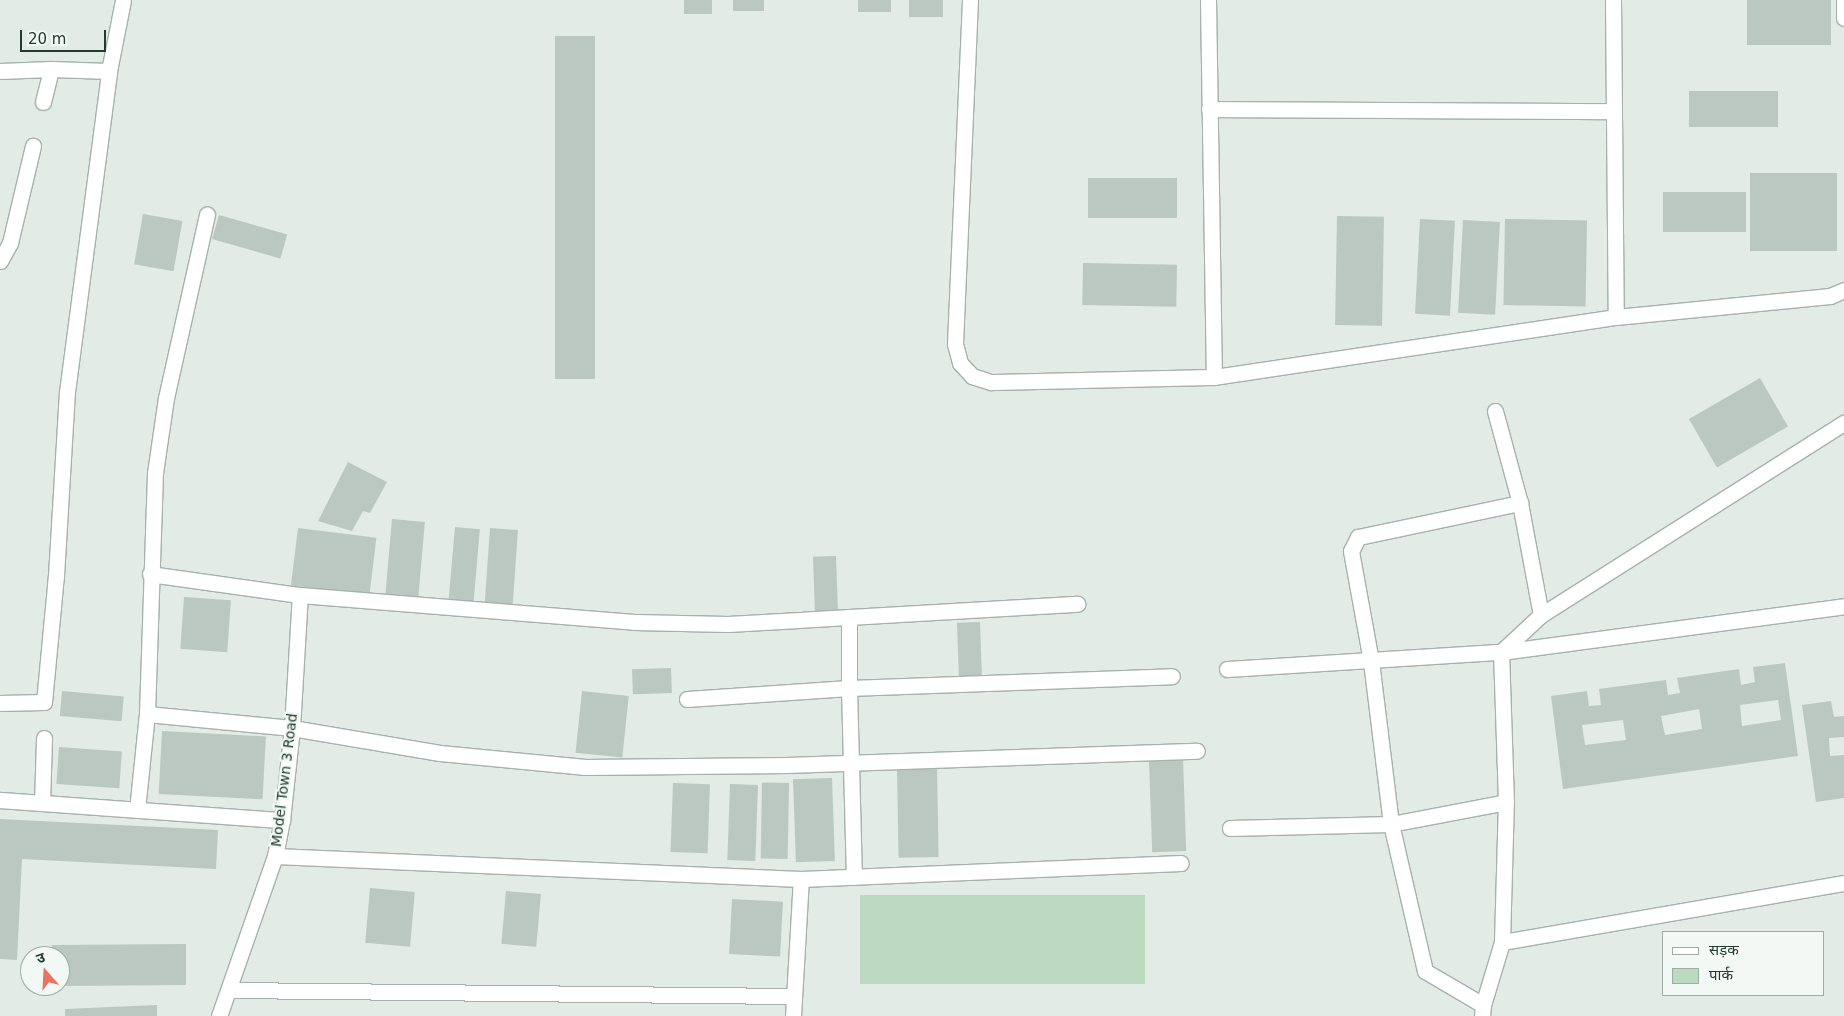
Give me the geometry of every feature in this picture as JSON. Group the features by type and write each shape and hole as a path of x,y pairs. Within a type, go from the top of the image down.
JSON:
{"street":[{"path":"0,703 44,702 56,576 67,392 109,71 123,0"},
{"path":"970,0 954,344 960,362 972,376 991,382 1214,376 1616,317 1830,296 1844,290"},
{"path":"1208,0 1208,109 1214,376"},
{"path":"1613,0 1616,317"},
{"path":"1844,0 1844,18"},
{"path":"0,71 51,69 109,71"},
{"path":"43,102 51,69"},
{"path":"1208,109 1614,111"},
{"path":"0,261 10,243 33,146"},
{"path":"136,810 147,714 150,574 155,473 166,398 207,215"},
{"path":"1495,411 1520,503 1541,615"},
{"path":"1520,503 1358,537 1351,551 1372,661 1391,824 1425,971 1483,1010 1502,942 1506,802 1501,652 1541,615 1844,423"},
{"path":"150,574 300,595 634,622 728,624 1077,604"},
{"name":"Model Town 3 Road","path":"219,1016 275,856 282,820 292,728 300,595"},
{"path":"1227,669 1501,652 1844,606"},
{"path":"849,617 854,877"},
{"path":"686,699 849,688 1172,676"},
{"path":"147,714 292,728 440,753 585,767 851,763 1197,751"},
{"path":"42,803 44,738"},
{"path":"0,800 282,820"},
{"path":"1230,828 1391,824 1506,802"},
{"path":"275,856 801,879 1181,863"},
{"path":"793,1016 801,879"},
{"path":"1502,942 1844,883"},
{"path":"229,990 793,996"}],"green space":[{"path":"860,895 1145,895 1145,984 860,984"}],"building":[{"path":"684,0 712,0 712,14 684,14"},
{"path":"733,0 764,0 764,11 733,11"},
{"path":"858,0 891,0 891,12 858,12"},
{"path":"909,0 943,0 943,17 909,17"},
{"path":"1747,0 1831,0 1831,45 1747,45"},
{"path":"555,36 595,36 595,379 555,379"},
{"path":"1689,91 1778,91 1778,127 1689,127"},
{"path":"1750,173 1837,173 1837,251 1750,251"},
{"path":"1088,178 1177,178 1177,218 1088,218"},
{"path":"1663,192 1746,192 1746,232 1663,232"},
{"path":"143,214 182,221 174,271 134,264"},
{"path":"219,215 287,235 280,259 212,239"},
{"path":"1337,216 1384,217 1382,326 1335,325"},
{"path":"1420,219 1455,221 1450,316 1415,314"},
{"path":"1505,219 1587,220 1585,306 1503,305"},
{"path":"1463,220 1500,222 1495,315 1458,313"},
{"path":"1083,263 1177,265 1176,307 1082,305"},
{"path":"1760,378 1788,426 1717,467 1689,419"},
{"path":"348,462 387,482 370,513 363,511 352,531 318,521"},
{"path":"392,519 425,522 418,598 385,595"},
{"path":"455,527 480,529 473,603 449,601"},
{"path":"298,528 376,538 369,595 291,586"},
{"path":"490,528 518,530 513,606 485,604"},
{"path":"836,556 838,611 815,612 813,557"},
{"path":"184,597 231,600 227,652 180,649"},
{"path":"980,622 982,679 959,680 957,623"},
{"path":"1785,663 1798,756 1563,789 1551,696 1587,691 1589,706 1601,705 1599,689 1666,680 1668,695 1680,693 1677,678 1739,669 1741,685 1755,682 1753,667","holes":["1778,700 1781,720 1742,726 1740,705","1699,709 1702,729 1665,735 1661,716","1623,720 1626,740 1585,745 1582,725"]},
{"path":"671,668 672,693 633,694 632,669"},
{"path":"62,691 124,696 122,721 60,716"},
{"path":"582,691 629,696 622,758 576,753"},
{"path":"1831,701 1834,717 1844,716 1844,737 1829,738 1830,756 1844,755 1844,798 1816,802 1802,705"},
{"path":"162,731 266,736 263,799 159,794"},
{"path":"59,747 122,751 119,788 56,784"},
{"path":"1183,759 1186,851 1152,852 1149,760"},
{"path":"937,767 939,857 899,858 897,768"},
{"path":"832,778 835,861 796,862 793,779"},
{"path":"673,783 710,784 708,853 671,852"},
{"path":"762,783 789,783 788,859 761,859"},
{"path":"730,784 758,785 755,861 727,860"},
{"path":"0,819 218,830 216,869 22,859 17,960 0,959"},
{"path":"370,888 415,892 410,947 365,943"},
{"path":"506,891 541,894 536,947 501,944"},
{"path":"732,899 783,902 780,957 729,954"},
{"path":"186,944 186,985 70,986 70,946 52,945"},
{"path":"157,1005 157,1016 65,1016 65,1009"}]}
